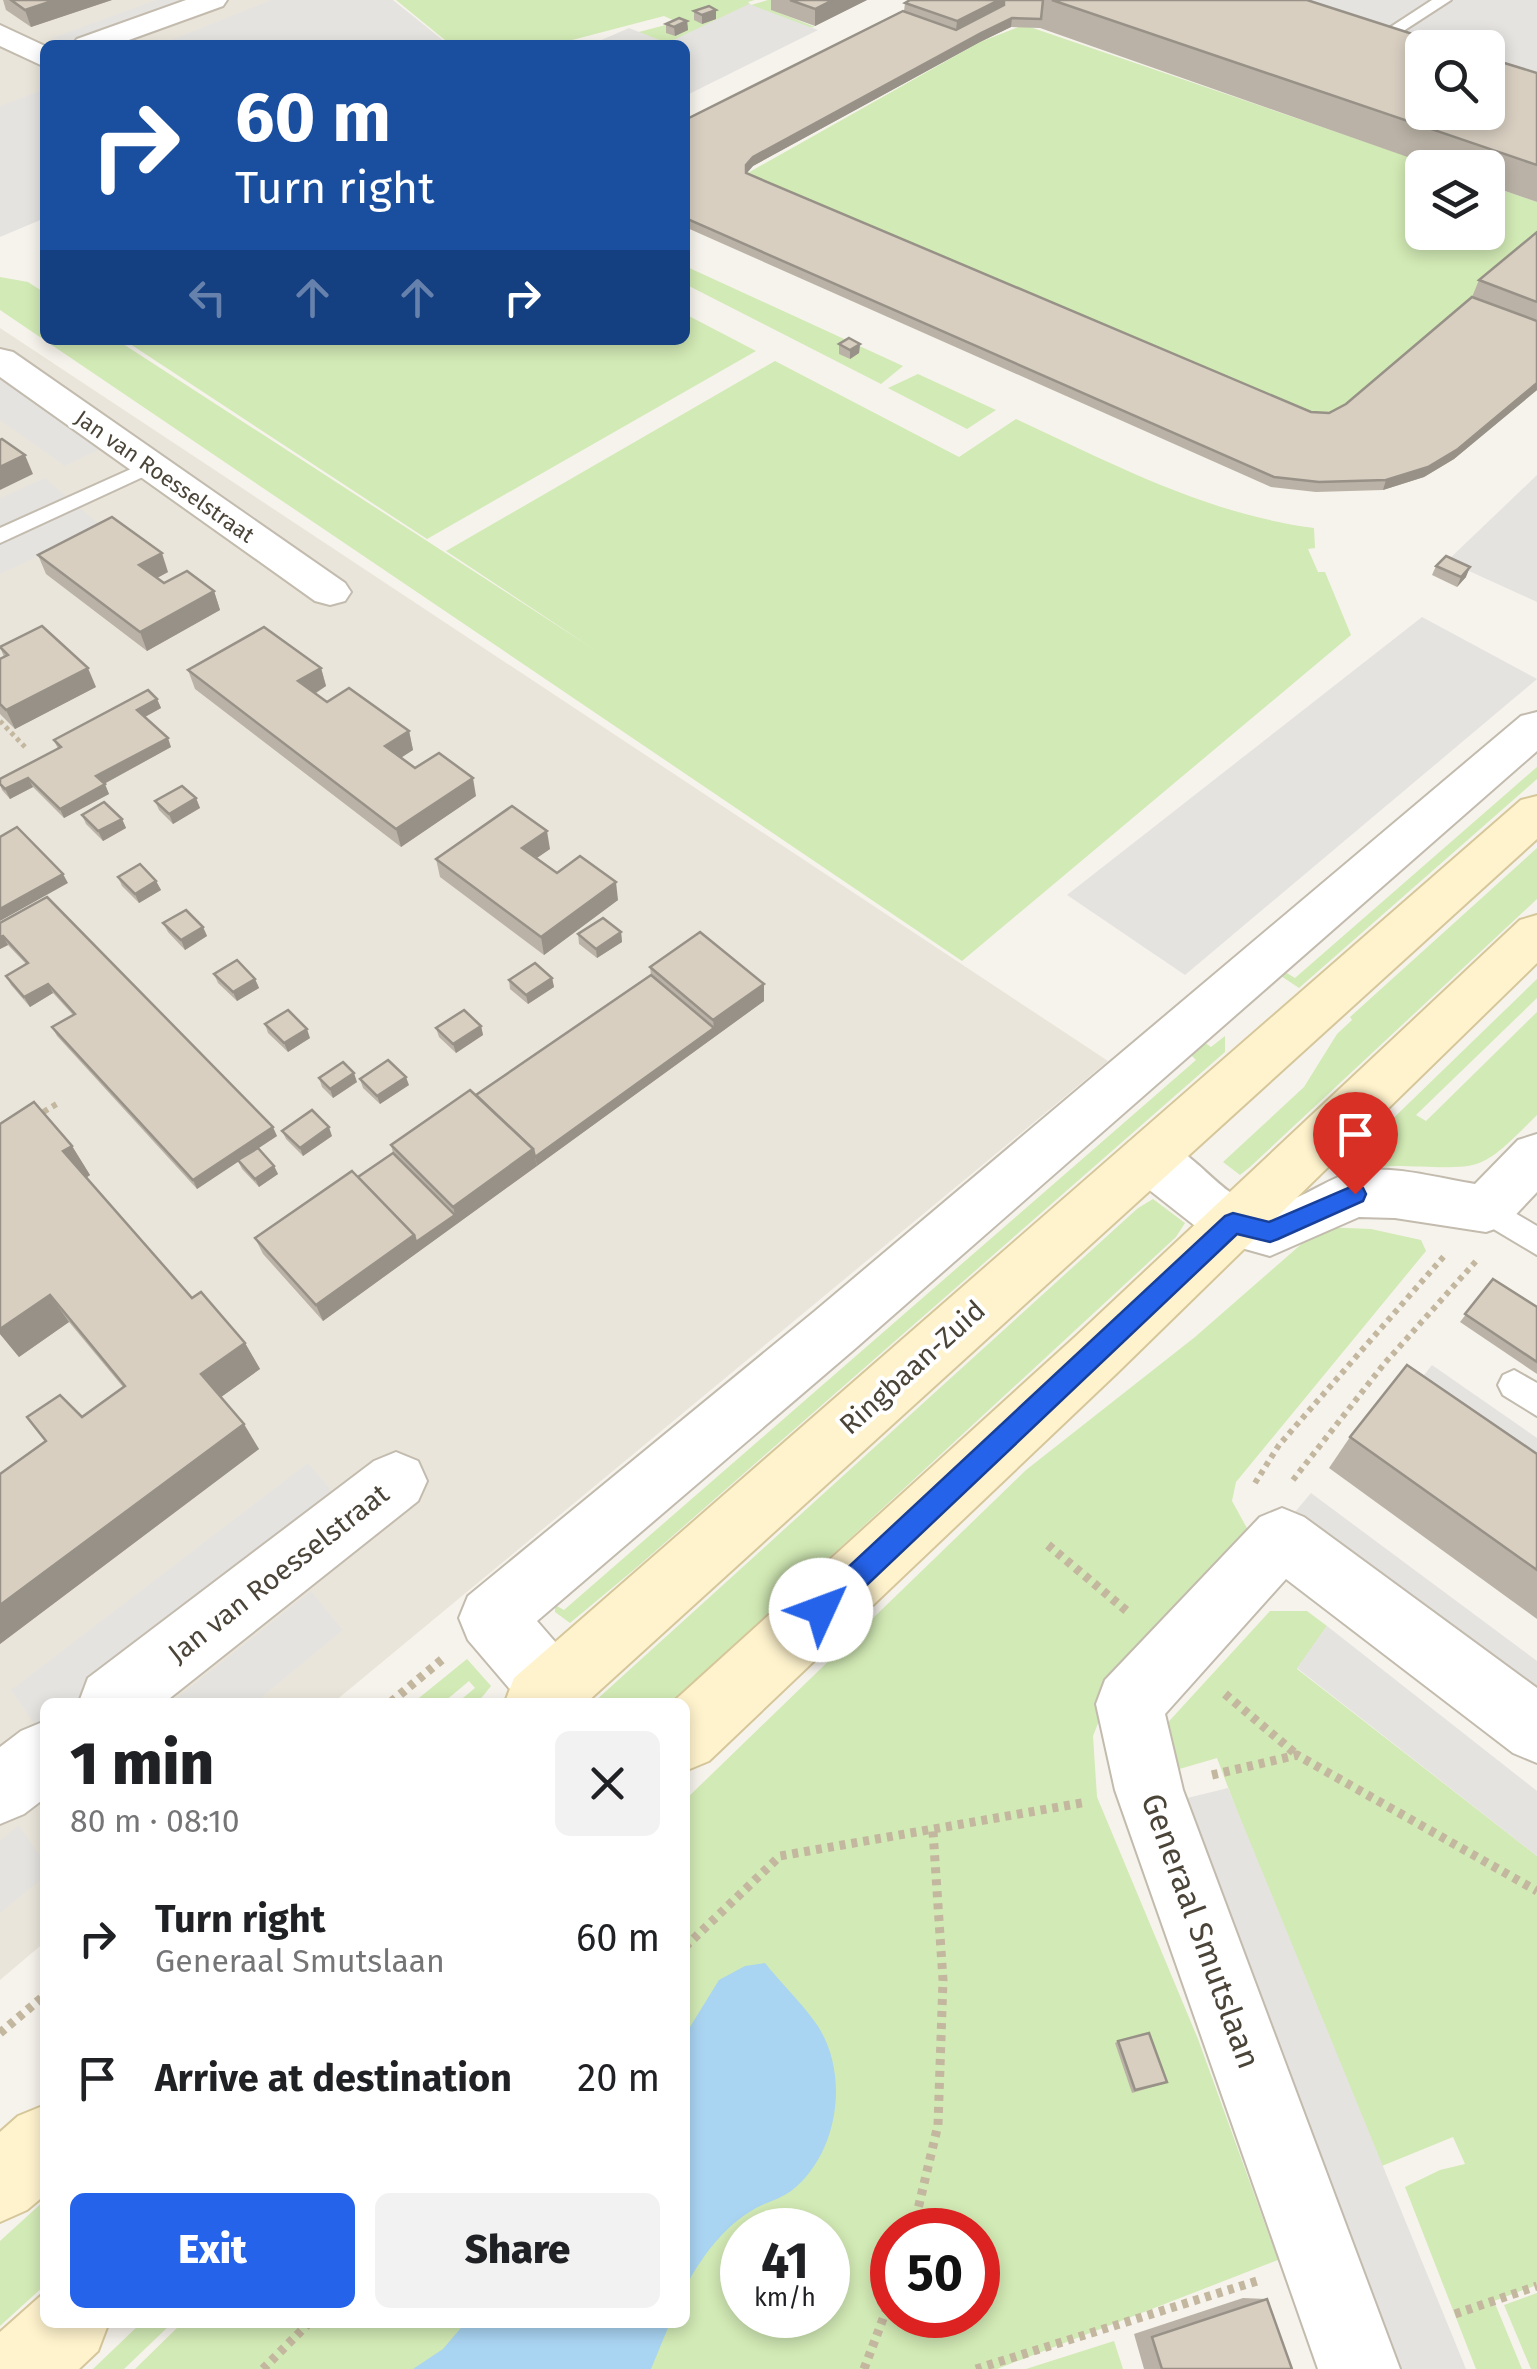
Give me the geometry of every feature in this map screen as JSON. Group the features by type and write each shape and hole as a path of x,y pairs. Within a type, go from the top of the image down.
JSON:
{"main road":[{"name":"Ringbaan-Zuid","path":"546,1696 1537,812"},
{"path":"690,1732 1537,933"},
{"path":"0,2182 40,2147"},
{"path":"20,2369 62,2328"}],"street":[{"path":"101,40 213,0"},
{"path":"0,34 40,56"},
{"path":"15,72 40,61"},
{"name":"Jan van Roesselstraat","path":"0,360 330,592"},
{"path":"546,1696 491,1618 1537,727"},
{"path":"1229,992 1288,1035"},
{"path":"1148,1158 1233,1223 1270,1232 1355,1194 1395,1195 1498,1217 1537,1156"},
{"name":"Jan van Roesselstraat","path":"117,1698 396,1481"},
{"path":"1282,1538 1537,1729"},
{"name":"Generaal Smutslaan","path":"1282,1538 1129,1704 1148,1790 1358,2369"},
{"path":"0,1790 40,1759"}],"lane":[{"path":"1368,47 1443,0"},
{"path":"0,536 151,466"},
{"path":"1498,1217 1537,1242"}],"path":[{"path":"0,722 26,748"},
{"path":"30,1120 60,1102"},
{"path":"1282,1538 1255,1508 1256,1481 1279,1445 1498,1217"},
{"path":"1282,1538 1267,1512 1498,1217"},
{"path":"917,2208 938,2125 942,1980 933,1831"},
{"path":"0,2032 40,1999"},
{"path":"976,2369 1320,2261"},
{"path":"1454,2314 1537,2286"},
{"path":"263,2369 304,2328"},
{"path":"864,2369 876,2338"}],"shaded area":[{"path":"0,0 313,0 201,40 40,40 40,98 0,112"},
{"path":"156,0 196,0 87,40 52,38"},
{"path":"271,0 393,0 443,40 171,40"},
{"path":"1224,0 1537,0 1537,103 1505,92 1505,30 1405,30 1405,44"},
{"path":"749,4 818,30 690,94 690,40 673,40"},
{"path":"629,28 659,40 601,40"},
{"path":"40,91 40,220 0,237 0,106"},
{"path":"0,328 1108,1061 339,1698 40,1698 40,1946 0,1980"},
{"path":"0,376 102,448 65,466 0,420"},
{"path":"1537,475 1537,602 1447,561"},
{"path":"45,478 102,527 0,574 0,498"},
{"path":"1422,617 1537,679 1185,975 1067,895"},
{"path":"1432,1365 1537,1438 1537,1487 1407,1396"},
{"path":"308,1463 339,1499 85,1698 40,1698 40,1732 11,1690"},
{"path":"1311,1493 1537,1661 1537,1717 1284,1525"},
{"path":"311,1591 343,1630 261,1698 177,1698"},
{"path":"1327,1626 1537,1791 1537,1856 1297,1668"},
{"path":"1228,1788 1466,2369 1388,2369 1171,1802"},
{"path":"19,1825 40,1856 40,1880 0,1913 0,1841"}],"green space":[{"path":"396,0 755,0 748,2 751,5 792,0 772,10 815,27 690,42 608,40 677,22 664,16 572,40 445,40"},
{"path":"1024,25 1405,155 1405,250 1505,250 1505,191 1537,202 1537,250 1326,423 746,174 980,42"},
{"path":"690,268 903,366 881,384 690,287"},
{"path":"0,277 28,282 40,290 40,337 0,310"},
{"path":"690,317 756,351 427,539 132,345 690,345"},
{"path":"52,345 125,345 595,650 446,551 775,361 959,457 1016,419 1198,499 1314,528 1315,548 1308,549 1318,572 1325,572 1351,635 962,961"},
{"path":"918,374 996,410 967,429 888,388"},
{"path":"1537,767 1537,779 1299,988 1281,976 1285,972 1295,978"},
{"path":"1537,848 1537,899 1250,1167 1240,1175 1223,1162 1304,1087 1337,1034 1352,1020 1350,1017"},
{"path":"1537,979 1537,998 1416,1115 1426,1121 1537,1012 1537,1115 1502,1149 1477,1164 1347,1170 1345,1165"},
{"path":"1225,1036 1225,1052 636,1568 570,1623 555,1612 555,1605 564,1610 1196,1060 1190,1054 1204,1042 1211,1047"},
{"path":"1153,1199 1185,1223 1176,1237 677,1698 598,1698 1138,1208"},
{"path":"1321,1227 1371,1229 1421,1240 1426,1251 1236,1482 1232,1501 1248,1530 1108,1698 1093,1736 1097,1797 1198,2039 1278,2260 997,2369 135,2369 177,2328 690,2328 690,1795 1026,1470 1195,1337"},
{"path":"1270,1611 1307,1611 1327,1626 1297,1669 1537,1856 1537,2285 1494,2301 1522,2369 1476,2369 1405,2187 1440,2170 1465,2164 1453,2137 1372,2170 1217,1758 1159,1775 1161,1730"},
{"path":"467,1659 491,1686 481,1698 463,1698 475,1688 469,1681 449,1698 419,1698"},
{"path":"40,2205 40,2290 0,2326 0,2241"},
{"path":"1537,2293 1537,2369 1531,2369 1504,2305"},
{"path":"136,2328 167,2328 124,2369 93,2369"},
{"path":"1114,2341 1123,2369 1026,2369"}],"water":[{"path":"765,1963 809,2014 826,2042 836,2088 834,2111 820,2156 791,2191 756,2208 720,2208 720,2237 690,2280 690,2027 719,1980 745,1966"},
{"path":"460,2328 668,2328 651,2369 413,2369 443,2349"}],"building":[{"path":"11,0 55,0 25,10"},
{"path":"790,0 833,0 815,9"},
{"path":"999,0 957,21 905,3"},
{"path":"1004,0 1043,0 1041,19 1012,18 981,33 753,157 746,165 746,173 1311,412 1329,413 1346,404 1472,297 1537,321 1537,383 1458,449 1428,467 1386,480 1319,482 1274,477 690,220 690,118 903,11 956,30 1004,5"},
{"path":"1052,0 1307,0 1405,32 1405,120"},
{"path":"709,6 716,10 702,15 694,11"},
{"path":"679,18 687,21 674,27 666,24"},
{"path":"1505,63 1537,73 1537,165 1505,154 1505,150 1493,150 1434,130 1505,130"},
{"path":"1537,232 1537,302 1479,280"},
{"path":"849,338 860,344 850,350 839,344"},
{"path":"0,440 25,455 0,467"},
{"path":"112,517 162,553 139,565 164,583 187,571 214,591 140,632 38,555"},
{"path":"1446,556 1470,567 1461,577 1436,566"},
{"path":"42,626 88,668 6,710 0,704 0,659 8,655 0,647"},
{"path":"264,627 321,668 298,681 327,702 349,688 409,731 385,746 415,768 439,753 473,778 396,829 188,670"},
{"path":"148,690 157,699 137,710 168,738 96,776 105,784 60,809 28,778 5,789 0,784 0,779 61,747 54,740"},
{"path":"182,786 196,798 169,814 155,801"},
{"path":"104,802 122,819 98,831 82,815"},
{"path":"512,806 547,831 522,848 557,873 580,856 616,882 541,937 436,859"},
{"path":"17,827 63,874 0,909 0,837"},
{"path":"140,864 156,881 135,894 118,877"},
{"path":"47,897 273,1127 193,1180 52,1027 75,1014 48,984 24,997 6,976 28,963 0,937 0,923"},
{"path":"186,910 203,927 181,940 163,923"},
{"path":"603,918 621,932 596,949 578,934"},
{"path":"700,932 764,984 713,1020 650,967"},
{"path":"237,960 255,979 233,992 214,974"},
{"path":"535,963 552,978 526,995 509,980"},
{"path":"651,975 714,1028 535,1157 533,1149 476,1095"},
{"path":"288,1010 307,1029 284,1043 265,1024"},
{"path":"464,1010 481,1026 453,1044 436,1028"},
{"path":"388,1060 406,1077 377,1096 360,1079"},
{"path":"343,1062 354,1073 330,1089 319,1078"},
{"path":"470,1090 533,1149 453,1207 391,1145"},
{"path":"34,1102 72,1146 63,1151 192,1298 201,1292 245,1343 201,1374 244,1424 0,1605 0,1474 46,1441 27,1417 60,1395 82,1417 125,1386 50,1295 0,1329 0,1124"},
{"path":"312,1110 329,1127 300,1148 282,1131"},
{"path":"258,1148 274,1166 255,1179 238,1160"},
{"path":"393,1153 455,1215 416,1242 414,1235 358,1177"},
{"path":"352,1171 414,1235 316,1305 255,1238"},
{"path":"1493,1279 1537,1307 1537,1362 1465,1314"},
{"path":"1407,1365 1537,1454 1537,1570 1350,1437"},
{"path":"1149,2033 1167,2082 1135,2090 1118,2041"},
{"path":"1267,2299 1292,2369 1162,2369 1152,2337"}],"route":[{"path":"821,1610 1233,1223 1270,1232 1355,1194"}]}
